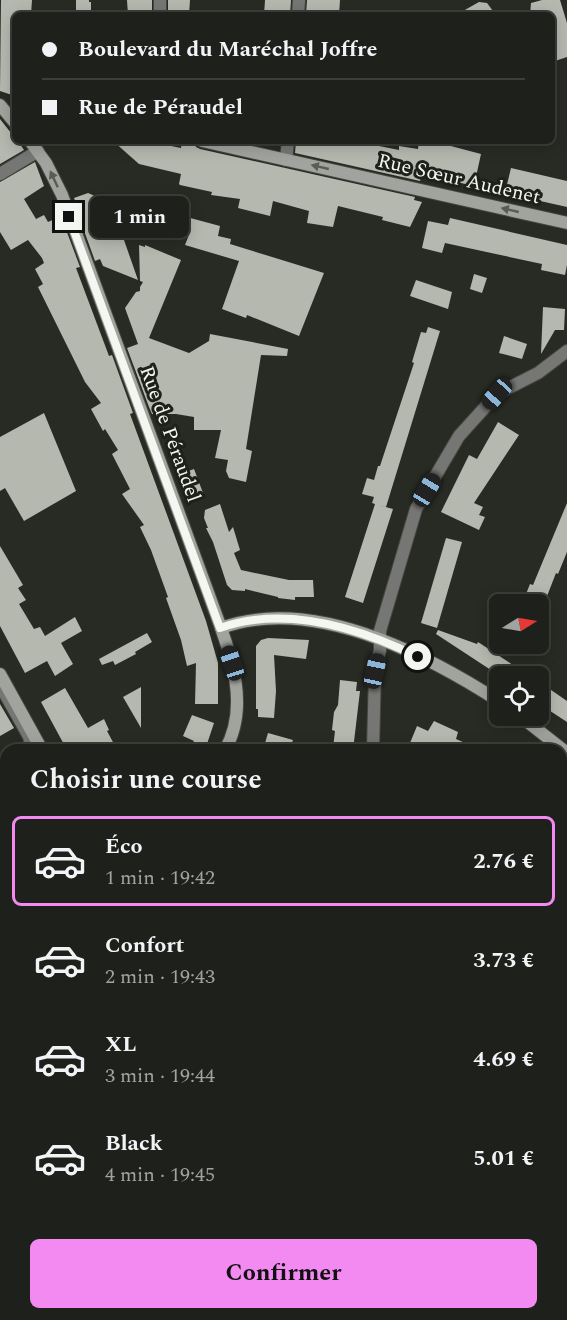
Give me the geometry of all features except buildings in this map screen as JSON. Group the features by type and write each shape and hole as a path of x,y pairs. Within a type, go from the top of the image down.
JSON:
{"main road":[{"path":"0,105 12,119"},
{"name":"Rue Sœur Audenet","path":"215,144 567,223"},
{"name":"Rue de Péraudel","path":"34,146 55,179 62,195 220,628 237,684 235,720 228,744"},
{"path":"220,628 232,623 257,620 327,623 380,640 433,663 489,696"},
{"path":"0,674 39,744"},
{"path":"533,726 556,744"}],"street":[{"path":"286,160 288,144"},
{"path":"0,174 34,146"},
{"path":"373,744 375,671 380,631 416,509 459,436 497,394 538,373 567,351"}],"lane":[{"path":"0,689 27,737 27,744"}],"route":[{"path":"69,217 220,628 232,623 273,619 327,623 380,640 418,657"}]}
